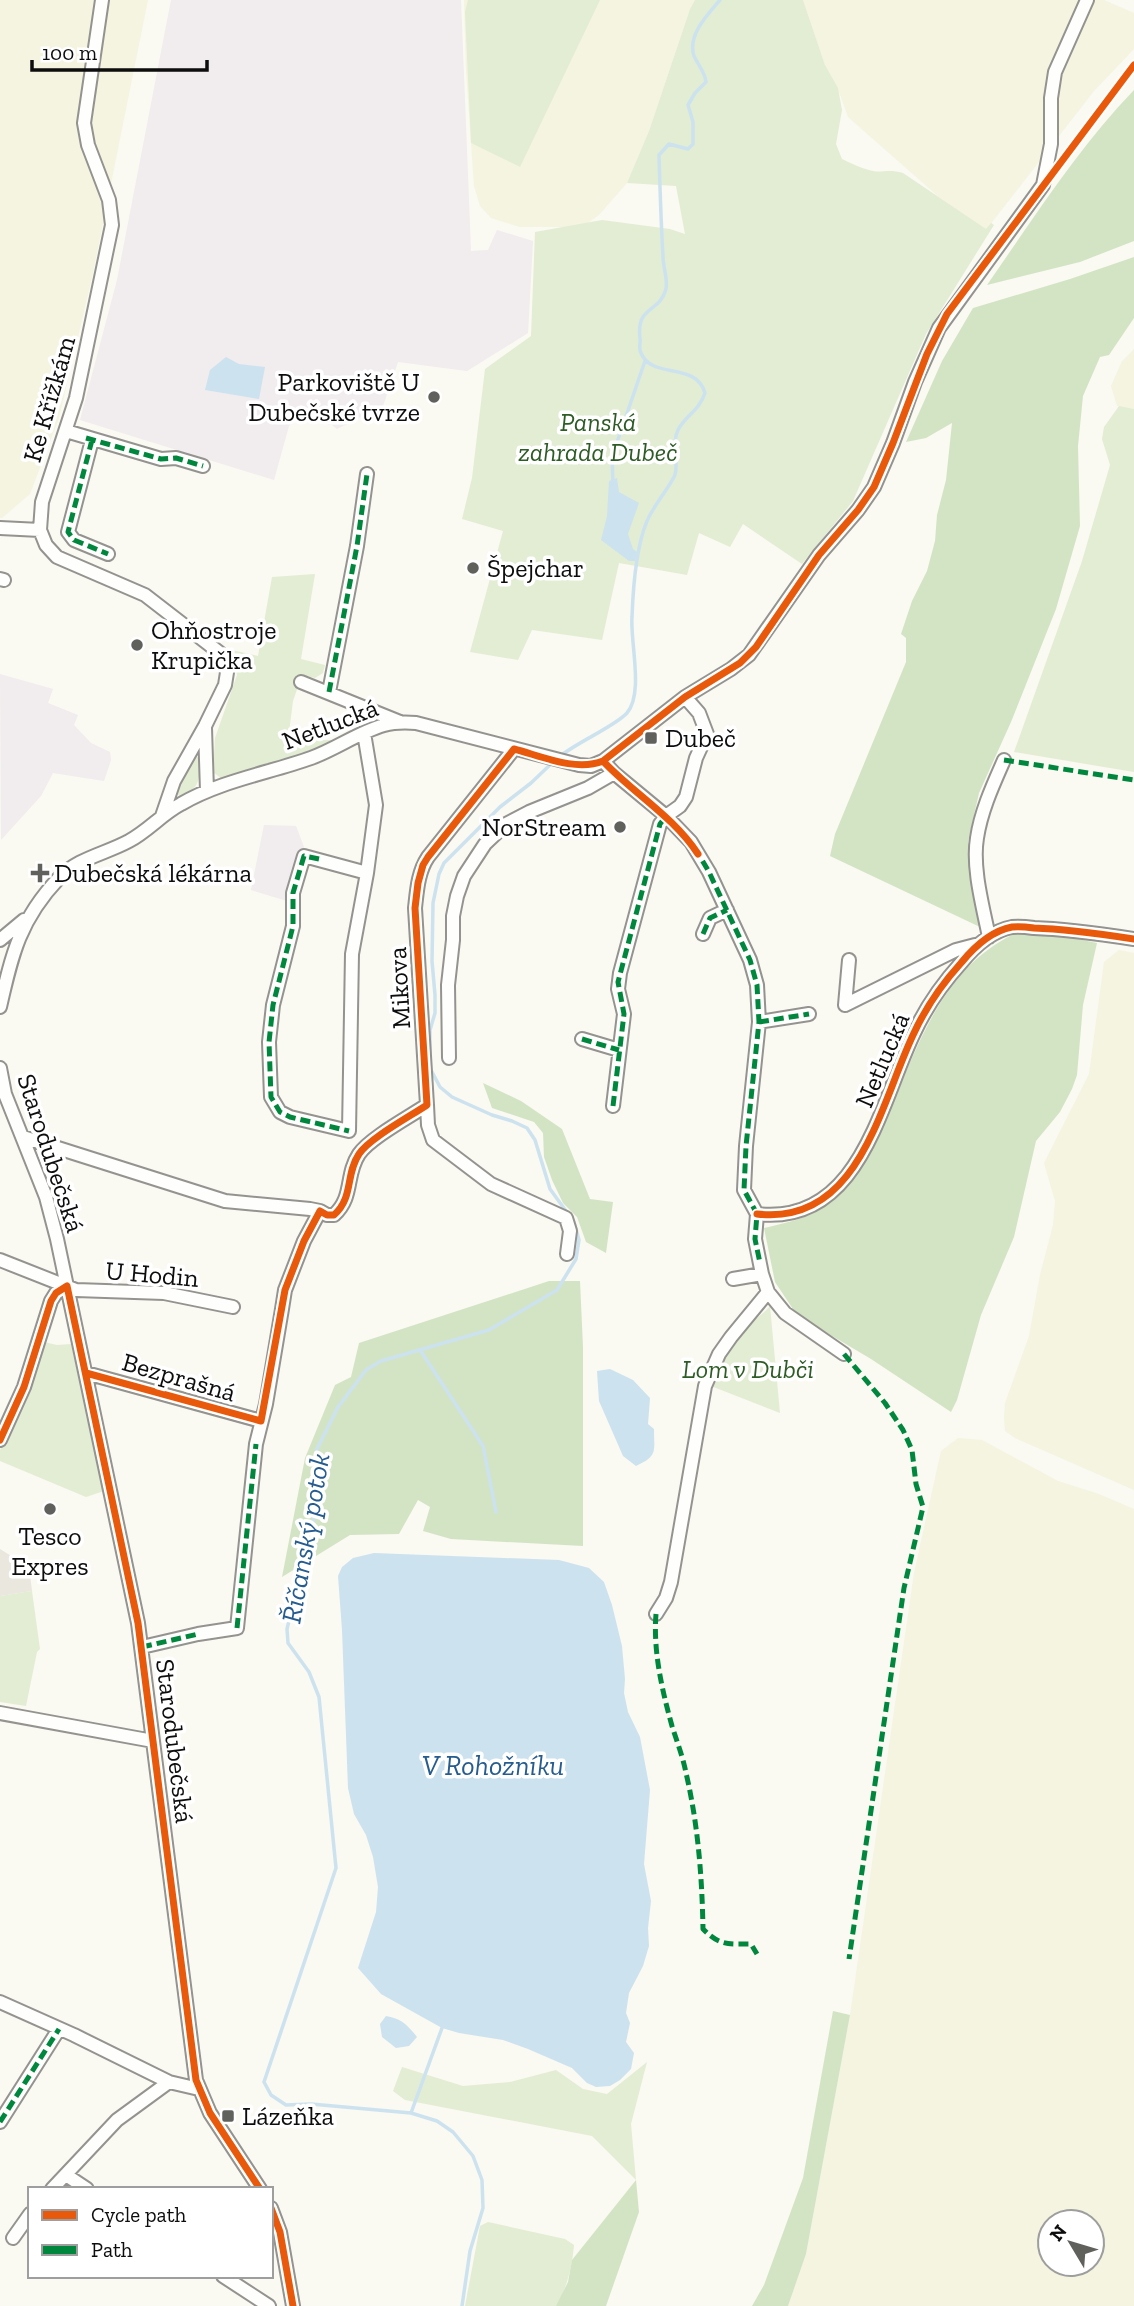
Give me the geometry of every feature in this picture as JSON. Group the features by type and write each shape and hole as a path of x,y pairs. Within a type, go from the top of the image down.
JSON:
{"street":[{"name":"Ke Křížkám","path":"40,530 42,502 66,432 88,347 113,225 109,200 88,145 84,123 102,0"},
{"path":"844,1354 785,1313 768,1293 762,1274 755,1239 757,1214 744,1190 759,1022 757,985 750,960 709,872 691,842 666,816 603,761 685,697 749,656 819,555 874,487 939,328 1043,185 1051,144 1051,98 1055,72 1087,0"},
{"path":"66,432 161,459 176,458 203,466"},
{"path":"92,440 68,532 74,540 108,554"},
{"path":"329,692 367,474"},
{"path":"0,528 40,530 46,545 57,557 145,595 220,653 228,666 228,675 205,726 174,781 162,816 133,839 84,860 70,869 52,887 29,916 20,933 0,1007"},
{"path":"301,682 400,722"},
{"path":"613,1106 624,1014 618,982 660,824 687,797 696,758 707,734 699,713 685,697"},
{"name":"Netlucká","path":"162,816 207,791 315,756 364,733 400,722 436,728 579,765 591,766 603,761"},
{"path":"205,726 207,791"},
{"path":"364,733 376,805 367,873 352,954 349,1131 290,1117 280,1112 271,1097 269,1042 273,1004 293,926 293,893 304,856 367,873"},
{"name":"Mikova","path":"514,749 428,857 423,864 418,883 415,908 428,1125 433,1140 491,1184 566,1218 570,1231 566,1254"},
{"path":"989,937 978,881 976,840 989,794 1004,760"},
{"name":"Mikova","path":"449,1058 448,985 453,916 464,876 485,844 506,824 529,811 588,788 614,773"},
{"path":"704,934 710,918 727,910"},
{"path":"0,940 29,916"},
{"name":"Netlucká","path":"757,1214 773,1216 797,1212 818,1202 838,1186 861,1156 881,1117 914,1033 942,984 976,945 1013,927 1077,931 1134,939"},
{"path":"849,960 845,1005 956,950 976,945"},
{"path":"759,1022 809,1014"},
{"path":"582,1038 619,1050"},
{"name":"Starodubečská","path":"0,1074 46,1197 86,1373 142,1647 199,2089 216,2124 259,2187"},
{"path":"23,1137 225,1201 310,1209 334,1215 348,1196 351,1175 359,1154 369,1143 426,1105"},
{"path":"142,1647 237,1628 252,1476 285,1290 304,1241 320,1211"},
{"name":"U Hodin","path":"0,1260 80,1290 164,1293 233,1307"},
{"path":"733,1279 762,1274"},
{"path":"0,1440 28,1376 51,1301 56,1293 66,1286"},
{"path":"656,1614 666,1598 671,1582 705,1386 730,1336 768,1293"},
{"name":"Bezprašná","path":"86,1373 261,1421"},
{"path":"1,1713 153,1741"},
{"path":"0,2002 169,2082 199,2089"},
{"path":"0,2122 59,2029"},
{"path":"54,2187 117,2120 169,2082"},
{"path":"66,2175 84,2187"},
{"path":"273,2213 281,2232 293,2306"},
{"path":"13,2238 28,2217"},
{"path":"226,2278 269,2306"}],"shaded area":[{"path":"171,0 461,0 471,251 488,250 497,230 533,241 528,333 467,371 398,362 383,406 337,429 319,422 293,421 289,426 274,480 80,420 117,280"},
{"path":"0,674 53,689 48,703 78,715 74,725 91,743 110,752 111,760 104,781 53,773 41,796 1,840"},
{"path":"264,825 296,826 304,847 287,901 251,890"},
{"path":"0,1549 29,1567 32,1591 0,1596"}],"green space":[{"path":"0,0 148,0 93,273 59,418 30,494 2,518 0,518"},
{"path":"464,0 695,0 649,131 627,183 599,215 588,223 566,227 520,227 491,218 480,206 474,186"},
{"path":"468,0 600,0 520,167 471,143 465,12"},
{"name":"Panská zahrada Dubeč","path":"695,0 803,0 825,65 838,88 842,110 836,144 842,159 874,171 903,173 986,229 991,223 994,225 926,334 853,501 802,564 743,524 730,547 699,533 687,575 619,563 602,640 532,630 518,660 470,652 503,531 462,519 472,478 485,369 531,336 535,232 602,220 670,229 685,234 676,186 627,183 649,131"},
{"path":"803,0 1104,0 1134,13 1134,49 1094,91 986,230 940,198 848,117 838,89 825,65"},
{"path":"1134,90 1134,241 1080,262 987,285 1075,160"},
{"path":"1134,257 1134,318 1109,355 1100,357 1083,396 1078,446 1080,526 1056,609 1011,722 979,793 968,842 980,927 830,856 835,834 906,662 906,638 901,634 912,601 927,571 935,541 937,515 946,480 952,423 926,438 906,442 942,361 973,308"},
{"path":"1134,349 1134,409 1117,406 1111,386 1122,361"},
{"path":"1119,406 1134,409 1134,772 1014,752 1082,561 1110,465 1102,439 1104,427"},
{"path":"315,574 301,659 325,665 323,673 315,678 302,675 293,701 288,740 336,740 294,758 222,779 213,772 215,738 237,675 234,662 223,648 258,656 272,577"},
{"path":"198,757 198,782 192,790 180,797 176,792 193,758"},
{"path":"1014,934 1058,935 1097,943 1083,1005 1077,1075 1060,1112 1036,1141 1014,1237 981,1315 957,1400 951,1412 807,1321 793,1309 775,1282 764,1228 810,1215 824,1207 855,1176 877,1139 930,1020 952,986 979,957"},
{"path":"1119,950 1134,953 1134,1490 1015,1438 1005,1431 1004,1418 1005,1403 1029,1336 1040,1275 1053,1225 1055,1201 1044,1163 1089,1074 1104,962"},
{"path":"483,1083 521,1101 562,1129 590,1199 613,1202 606,1253 586,1242 577,1217 563,1203 544,1157 543,1133 534,1122 492,1108"},
{"path":"549,1281 580,1281 583,1347 583,1546 451,1539 423,1531 430,1507 418,1500 399,1534 350,1535 282,1577 305,1458 335,1385 351,1377 359,1343"},
{"name":"Lom v Dubči","path":"770,1306 780,1413 711,1386 734,1337"},
{"path":"44,1342 71,1344 104,1491 86,1497 0,1461 0,1450 20,1408"},
{"path":"958,1438 982,1440 1058,1481 1134,1509 1134,2306 788,2306 806,2254 850,2015 914,1573 941,1451"},
{"path":"32,1591 40,1649 37,1652 26,1706 0,1702 0,1596"},
{"path":"833,2011 850,2015 806,2254 788,2306 752,2306 764,2285 803,2178"},
{"path":"647,2062 631,2124 636,2180 592,2136 405,2100 393,2091 402,2067 463,2086 510,2082 556,2070 583,2089 607,2094"},
{"path":"636,2180 639,2212 606,2306 556,2306 568,2282 572,2260"},
{"path":"488,2222 565,2239 574,2245 568,2277 557,2306 465,2306 480,2226"}],"water":[{"path":"226,357 239,364 265,367 259,399 205,390 210,370"},
{"path":"617,478 619,492 639,503 628,534 633,549 637,552 635,561 629,561 601,540 607,516 609,481"},
{"path":"610,1369 633,1380 650,1398 648,1424 654,1429 653,1452 648,1459 636,1466 623,1456 599,1401 597,1371"},
{"name":"V Rohožníku","path":"374,1553 559,1560 589,1568 604,1582 622,1646 624,1693 628,1712 640,1737 650,1790 644,1864 651,1901 649,1946 643,1966 629,1993 626,2013 630,2023 626,2042 634,2053 631,2069 610,2086 596,2087 587,2083 572,2068 503,2040 442,2028 381,1994 358,1968 376,1912 378,1887 373,1857 366,1835 354,1814 348,1788 338,1576 342,1567 353,1558"},
{"path":"386,2016 403,2023 417,2037 409,2046 396,2048 382,2037 380,2024"}],"waterway":[{"name":"Říčanský potok","path":"559,757 621,718 632,704 636,680 632,606 640,543 650,515 675,475 675,441 678,430 705,393 693,377 654,366 647,361 640,349 640,327 645,314 659,302 666,289 659,155 669,144 688,149 693,144 693,122 688,105 706,82 694,56 693,40 700,25 720,0"},
{"path":"613,484 612,457 645,361"},
{"name":"Říčanský potok","path":"430,1053 430,1030 435,1013 433,903 439,874 444,863 500,807 553,762"},
{"name":"Říčanský potok","path":"430,1068 440,1087 452,1097 527,1128 535,1140 550,1189 574,1222 579,1240 576,1259 557,1290 489,1330 381,1361 366,1370 338,1407 317,1449 314,1516 307,1556 287,1629 288,1643 309,1672 319,1697 336,1868 264,2082 271,2095 286,2105 311,2104 411,2113 437,2121 453,2132 473,2156 482,2180 483,2208 470,2251 462,2306"},
{"path":"420,1350 483,1446 496,1512"},
{"path":"411,2113 442,2028"}],"marked path":[{"path":"86,438 161,459 176,458 203,466"},
{"path":"92,440 68,532 74,540 108,554"},
{"path":"329,692 357,546 367,474"},
{"path":"1004,760 1134,780"},
{"path":"613,1106 624,1014 618,982 660,824 666,816 669,819"},
{"path":"695,848 750,960 757,985 759,1022 744,1190 757,1214 755,1239 760,1263"},
{"path":"319,859 304,856 293,893 293,926 273,1005 269,1042 271,1097 280,1112 290,1117 349,1131"},
{"path":"703,934 710,918 727,910"},
{"path":"759,1022 809,1014"},
{"path":"582,1039 619,1050"},
{"path":"844,1354 885,1403 903,1430 912,1450 916,1484 923,1507 904,1588 849,1959"},
{"path":"237,1628 256,1444"},
{"path":"656,1614 657,1656 662,1684 694,1811 703,1929 714,1939 725,1943 751,1944 757,1954"},
{"path":"142,1647 198,1634"},
{"path":"0,2122 59,2029"}],"cycle path":[{"path":"86,1373 261,1421 285,1290 304,1241 320,1211 334,1215 340,1208 355,1162 364,1148 427,1105 415,908 418,883 428,857 514,749 570,764 603,761 685,697 740,663 756,647 819,555 874,487 927,354 947,314 1134,65"},
{"path":"603,761 665,816 698,854"},
{"path":"757,1214 792,1213 820,1201 843,1180 877,1124 924,1014 947,979 984,940 1012,927 1134,939"},
{"path":"0,1440 24,1387 51,1301 56,1293 67,1286 138,1623 196,2080 210,2113 259,2187"},
{"path":"273,2213 280,2232 293,2306"}],"place":[{"name":"Parkoviště U Dubečské tvrze","path":"434,397"},
{"name":"Špejchar","path":"473,568"},
{"name":"Ohňostroje Krupička","path":"137,645"},
{"name":"Dubeč","path":"651,738"},
{"name":"NorStream","path":"620,827"},
{"name":"Dubečská lékárna","path":"40,873"},
{"name":"Tesco Expres","path":"50,1509"},
{"name":"Lázeňka","path":"228,2116"}]}
